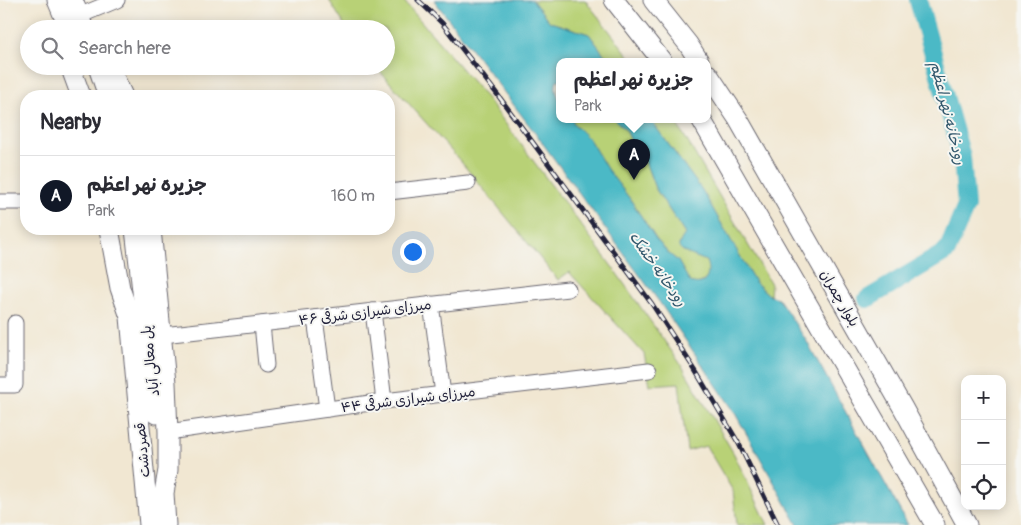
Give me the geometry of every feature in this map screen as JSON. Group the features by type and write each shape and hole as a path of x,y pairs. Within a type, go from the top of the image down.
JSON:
{"main road":[{"path":"46,0 54,20"},
{"path":"57,0 65,20"},
{"path":"614,0 660,58"},
{"path":"653,0 698,58"},
{"path":"73,75 78,90"},
{"path":"86,75 90,90"},
{"path":"101,75 106,90"},
{"path":"113,75 120,90"},
{"name":"بلوار چمران","path":"711,78 738,119 903,408 967,525"},
{"path":"703,123 935,525"},
{"name":"قصردشت","path":"111,235 120,288 130,317 148,525"},
{"name":"پل معالی آباد","path":"122,235 130,317"},
{"name":"پل معالی آباد","path":"136,235 163,429 164,493"},
{"name":"قصردشت","path":"152,235 163,335 163,429"},
{"name":"قصردشت","path":"164,493 166,525"}],"street":[{"path":"84,14 117,0"},
{"path":"395,191 468,183"},
{"path":"0,202 20,202"},
{"name":"۴۶ میرزای شیرازی شرقی","path":"163,335 568,289"},
{"path":"430,304 443,394"},
{"path":"373,311 384,401"},
{"path":"315,318 327,410"},
{"path":"0,385 15,385 15,323"},
{"path":"262,324 266,365"},
{"name":"۴۴ میرزای شیرازی شرقی","path":"163,429 649,370"}],"green space":[{"path":"329,0 403,0 488,100 613,268 682,366 734,454 768,525 737,525 733,491 706,446 687,451 679,383 650,385 644,354 569,272 558,280 462,163 383,75 395,75 395,20 341,20"},
{"path":"532,0 585,0 631,58 607,58 589,34 550,22"},
{"path":"618,123 626,130 633,145 645,161 655,188 685,234 679,245 706,262 709,275 704,281 695,284 690,283 678,261 656,239 630,199 607,169 589,139 574,124"},
{"path":"653,123 676,123 682,132 771,284 770,296 755,282 702,190"}],"water":[{"name":"رودخانه خشک","path":"434,0 532,0 550,22 589,34 607,58 556,58 556,123 574,123 589,139 607,169 630,199 656,239 678,261 690,282 700,283 708,275 706,261 680,248 679,244 685,234 655,188 645,161 633,145 626,130 618,123 653,123 702,190 755,282 770,296 778,298 806,340 908,525 798,525 732,408 660,303"}],"waterway":[{"name":"رودخانه نهر اعظم","path":"867,299 947,251 966,206 962,157 918,0"}],"railway":[{"path":"418,0 442,23 497,94 652,304 695,370 739,444 778,525"}],"place":[{"name":"جزیره نهر اعظم","path":"634,180"}]}
